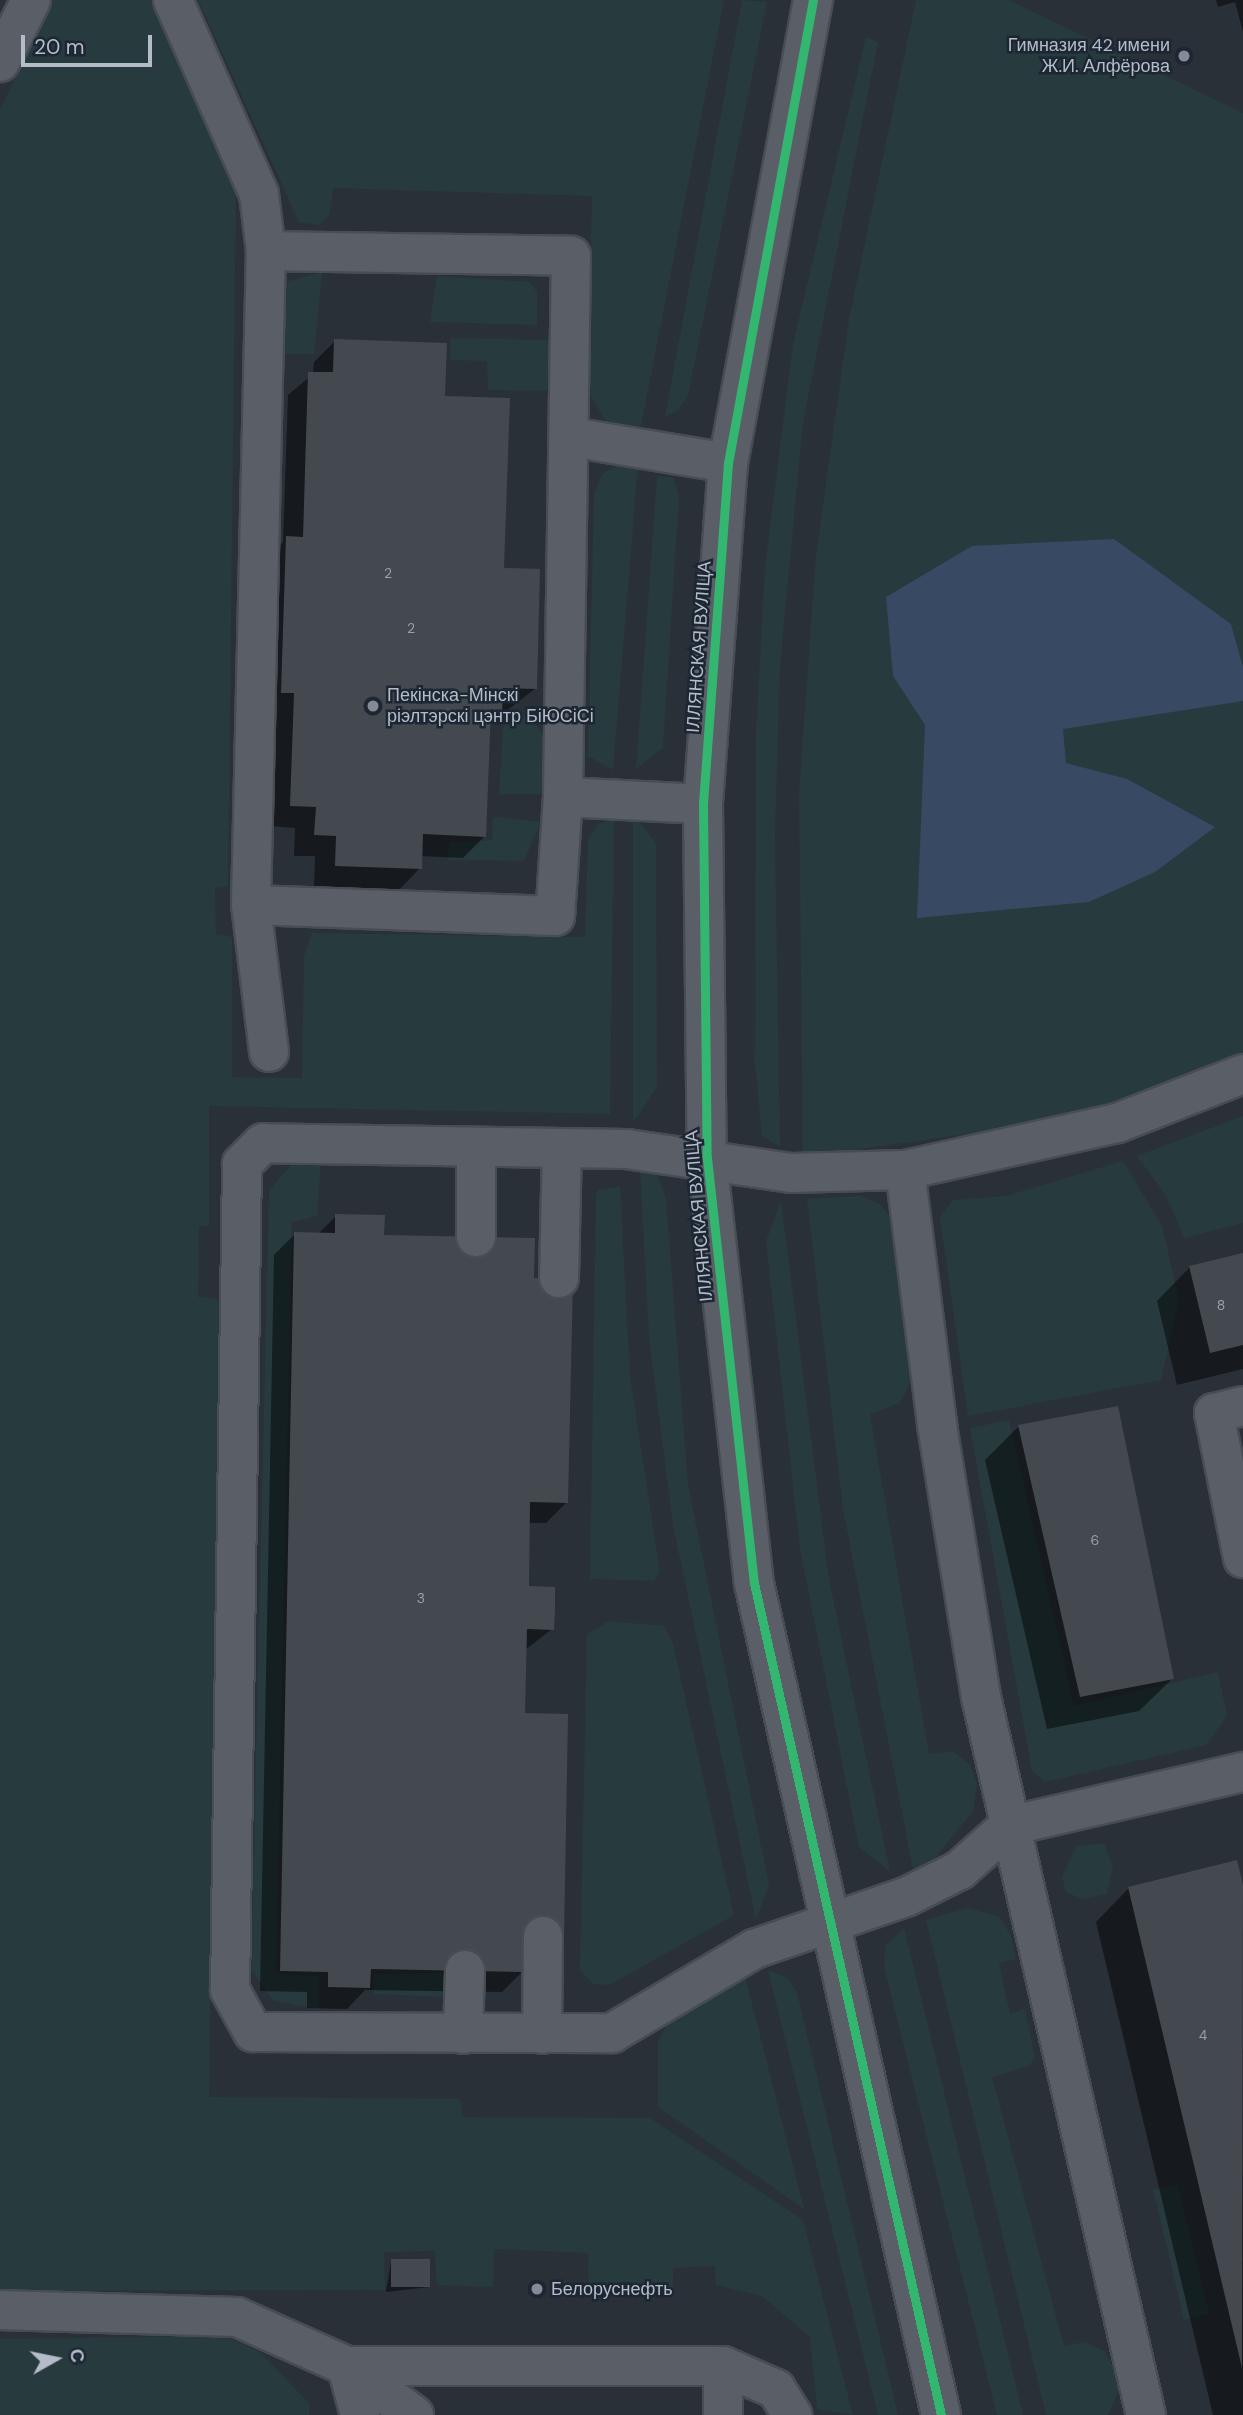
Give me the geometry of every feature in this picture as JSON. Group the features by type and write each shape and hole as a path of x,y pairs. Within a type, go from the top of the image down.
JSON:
{"street":[{"path":"0,62 31,0"},
{"path":"173,0 259,194 266,251 251,905 268,1052"},
{"name":"ІЛЛЯНСКАЯ ВУЛІЦА","path":"813,0 729,463 703,804 707,1158 754,1583 826,1922 941,2415"},
{"path":"251,905 555,916 563,797 571,437 571,256 266,251"},
{"path":"571,437 729,463"},
{"path":"563,797 703,804"},
{"path":"1243,1074 1117,1123 905,1170 791,1173 707,1158 562,1149 263,1143 242,1164 230,1990 253,2032 612,2034 754,1950 826,1922 906,1897 960,1870 1009,1826 1243,1772"},
{"path":"476,1149 476,1237"},
{"path":"559,1278 562,1149"},
{"path":"905,1170 937,1424 1009,1826 1146,2415"},
{"path":"1243,1406 1214,1413 1243,1558"},
{"path":"542,2034 543,1936"},
{"path":"463,2034 465,1970"},
{"path":"0,2310 237,2317 347,2366 414,2415"},
{"path":"347,2366 723,2366 776,2389 792,2415"},
{"path":"347,2366 347,2415"},
{"path":"347,2366 360,2415"},
{"path":"347,2366 379,2415"},
{"path":"347,2366 397,2415"},
{"path":"723,2366 723,2415"}],"green space":[{"path":"52,0 152,0 236,186 228,886 215,888 216,934 232,937 232,1077 302,1078 304,956 312,933 585,937 588,840 598,824 614,819 610,1114 209,1106 209,1226 199,1226 198,1297 219,1300 209,2097 460,2099 463,2117 650,2118 803,2220 853,2415 817,2409 810,2337 762,2296 716,2285 715,2266 673,2268 673,2287 589,2289 588,2253 494,2249 493,2287 437,2285 435,2251 384,2252 385,2290 0,2291 0,110"},
{"path":"198,0 724,0 641,426 608,424 587,391 592,196 333,188 330,214 320,225 299,222"},
{"path":"742,0 767,2 688,396 678,411 665,416"},
{"path":"916,0 1009,0 1243,113 1243,1056 1160,1090 1054,1122 803,1157 799,793 816,555 849,319"},
{"path":"866,37 878,42 803,423 780,665 775,835 780,1147 762,1136 755,1063 756,733 765,568 793,344"},
{"path":"322,272 314,354 278,354 279,298 286,282"},
{"path":"437,276 530,282 537,292 537,325 430,322"},
{"path":"450,338 555,340 554,378 547,391 488,390 487,361 451,360"},
{"path":"619,464 638,465 613,770 588,756 594,493 602,474"},
{"path":"657,476 673,477 679,496 663,748 636,769"},
{"path":"504,713 527,717 544,734 543,794 499,794"},
{"path":"633,814 656,843 657,1087 633,1123"},
{"path":"493,817 541,822 524,861 448,860 449,842 492,840"},
{"path":"1243,1116 1243,1223 1184,1238 1165,1194 1137,1156"},
{"path":"1123,1161 1162,1226 1179,1300 1161,1380 968,1416 940,1217 953,1200 1005,1196"},
{"path":"321,1162 317,1216 292,1222 276,1974 319,1976 319,2009 272,2000 251,1969 269,1191 292,1164"},
{"path":"640,1170 657,1174 666,1198 688,1485 769,1885 756,1920 673,1525 649,1337"},
{"path":"620,1186 630,1376 660,1572 654,1581 590,1579 596,1197 598,1190"},
{"path":"861,1196 880,1204 892,1220 912,1377 900,1403 870,1414 929,1754 953,1751 970,1765 977,1783 973,1811 926,1869 913,1869 843,1509 807,1199"},
{"path":"781,1201 829,1579 890,1872 859,1847 800,1549 766,1241"},
{"path":"1009,1420 1074,1706 1218,1672 1227,1716 1206,1745 1045,1782 1032,1771 970,1428"},
{"path":"609,1621 664,1626 673,1644 734,1915 610,1985 593,1984 580,1970 587,1634"},
{"path":"1104,1843 1113,1867 1107,1894 1082,1899 1066,1892 1062,1877 1076,1846"},
{"path":"968,1908 1000,1917 1011,1936 1016,1959 999,1963 1010,2014 1025,2009 1035,2057 1029,2066 992,2077 1064,2346 1084,2342 1104,2351 1115,2370 1119,2390 1108,2415 1046,2415 926,1920"},
{"path":"904,1928 1023,2415 997,2415 884,1967 885,1946"},
{"path":"768,1970 788,1978 797,1993 898,2415 878,2415"},
{"path":"442,1973 443,1997 374,1994 373,1974"},
{"path":"745,1976 804,2209 658,2107 658,2041 669,2021"},
{"path":"1178,2185 1209,2314 1184,2320 1153,2189"},
{"path":"224,2336 260,2352 309,2403 309,2415 0,2415 0,2339"}],"water":[{"path":"1114,539 1231,624 1243,667 1243,701 1063,729 1066,763 1127,779 1215,827 1155,872 1089,902 917,918 925,725 893,676 886,597 972,546"}],"building":[{"path":"334,339 447,343 445,396 510,398 504,568 540,569 537,689 503,688 502,713 491,709 486,837 423,834 422,869 335,866 336,836 314,835 316,807 290,806 294,693 281,693 286,536 303,537 308,372 333,372"},
{"path":"335,1214 385,1215 384,1235 535,1238 534,1278 573,1279 568,1503 530,1502 529,1586 555,1587 554,1630 527,1629 525,1713 568,1714 564,1937 525,1936 524,1972 371,1969 370,1988 328,1987 328,1972 280,1971 294,1232 335,1233"},
{"path":"1243,1253 1243,1345 1210,1353 1189,1266"},
{"path":"1118,1406 1174,1679 1080,1697 1018,1425"},
{"path":"1237,1860 1243,1885 1242,2368 1128,1887"},
{"path":"391,2259 430,2259 430,2287 391,2287"}],"cycle path":[{"path":"813,0 728,463 703,804 707,1158 754,1583 941,2415"}],"place":[{"name":"Гимназия 42 имени Ж.И. Алфёрова","path":"1184,56"},
{"name":"Пекінска-Мінскі ріэлтэрскі цэнтр БіЮСіСі","path":"373,706"},
{"name":"Белоруснефть","path":"537,2289"}]}
